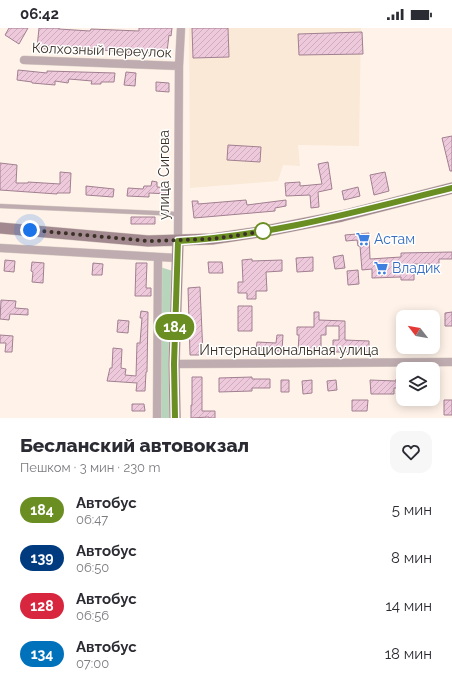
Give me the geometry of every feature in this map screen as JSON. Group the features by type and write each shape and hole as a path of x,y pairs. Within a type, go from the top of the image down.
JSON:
{"main road":[{"path":"0,228 148,241 212,239 342,216 452,188"},
{"name":"улица Сигова","path":"175,418 174,364 178,241"}],"street":[{"name":"улица Сигова","path":"178,241 181,28"},
{"name":"Колхозный переулок","path":"24,60 180,66"},
{"path":"0,248 177,258"},
{"path":"157,418 158,258"},
{"name":"Интернациональная улица","path":"174,364 452,362"}],"lane":[{"path":"0,206 179,214"}],"shaded area":[{"path":"189,28 361,28 359,146 298,145 300,166 283,165 278,181 190,188"}],"green space":[{"path":"160,267 173,271 173,418 159,418"}],"building":[{"path":"9,28 28,28 19,44 5,35"},
{"path":"39,28 90,31 91,29 139,31 139,28 172,28 171,36 169,35 167,52 153,51 153,53 129,51 129,53 95,49 37,48"},
{"path":"192,28 228,28 229,57 193,58"},
{"path":"362,32 363,54 299,55 298,34"},
{"path":"18,70 47,73 47,71 115,73 114,82 91,84 92,81 69,79 68,83 55,81 55,85 17,80"},
{"path":"126,72 136,73 135,86 124,85"},
{"path":"156,82 169,83 169,92 156,91"},
{"path":"452,136 452,171 450,171 442,138"},
{"path":"228,145 261,147 260,162 227,160"},
{"path":"328,162 332,189 318,192 319,207 311,208 310,195 286,196 285,183 300,182 300,186 322,184 318,164"},
{"path":"0,163 17,165 16,183 28,182 60,184 60,172 71,173 70,193 57,194 0,190"},
{"path":"385,172 389,191 374,195 370,175"},
{"path":"152,181 157,182 157,187 170,188 169,194 149,193 149,197 127,196 128,188 143,189 144,186 151,186"},
{"path":"86,186 114,189 113,197 86,195"},
{"path":"358,187 360,196 344,200 342,191"},
{"path":"246,200 247,205 286,200 286,206 275,208 275,211 194,218 192,201 198,201 198,204"},
{"path":"131,217 155,217 155,224 131,224"},
{"path":"369,233 370,259 401,257 401,253 452,252 452,259 439,259 439,266 430,266 430,264 414,264 414,280 401,280 401,277 372,278 372,269 362,270 360,246 358,246 357,240 346,241 345,235"},
{"path":"343,255 345,268 335,269 333,257"},
{"path":"313,257 313,271 297,272 296,258"},
{"path":"252,259 252,261 282,260 282,271 266,272 267,291 256,291 256,299 247,299 247,293 238,293 238,282 243,282 242,260"},
{"path":"5,260 15,261 14,272 4,271"},
{"path":"32,262 44,263 43,283 32,282"},
{"path":"208,262 222,262 223,273 209,273"},
{"path":"93,263 103,264 102,275 92,275"},
{"path":"136,263 147,263 146,288 151,288 151,296 135,296"},
{"path":"358,270 359,284 348,285 347,271"},
{"path":"200,287 203,355 190,355 188,288"},
{"path":"1,300 16,301 15,308 28,309 28,315 10,314 9,320 0,319"},
{"path":"238,306 252,306 252,331 238,331"},
{"path":"141,311 148,312 147,372 145,391 136,391 137,383 107,381 110,368 112,368 113,348 122,349 121,368 126,369 125,375 136,376 137,343 140,343 142,318 140,318"},
{"path":"314,312 319,312 319,320 345,321 345,340 369,341 369,352 333,352 333,340 339,340 339,326 326,326 326,335 321,335 321,352 298,352 299,335 297,335 297,327 314,327"},
{"path":"452,312 452,326 445,326 445,313"},
{"path":"118,320 129,321 128,333 117,332"},
{"path":"0,335 13,336 12,352 5,352 6,343 0,343"},
{"path":"277,335 283,335 282,351 256,350 257,342 276,343"},
{"path":"192,377 202,377 202,411 215,411 215,418 191,418"},
{"path":"252,377 252,379 270,379 270,388 252,388 252,391 219,392 219,378"},
{"path":"281,380 289,380 289,392 281,392"},
{"path":"312,380 312,393 303,394 302,381"},
{"path":"336,380 337,390 328,391 327,381"},
{"path":"370,380 396,381 394,394 371,394"},
{"path":"352,400 368,400 367,411 352,411"},
{"path":"444,400 452,400 452,415 444,415"},
{"path":"132,404 144,404 145,411 132,411"}],"bus line":[{"name":"184","path":"175,418 174,364 178,241 212,239 266,231 342,216 452,188"}],"place":[{"name":"Астам","path":"363,239"},
{"name":"Владик","path":"381,268"}],"route":[{"path":"30,230 148,241 212,239 266,231 263,231"}]}
